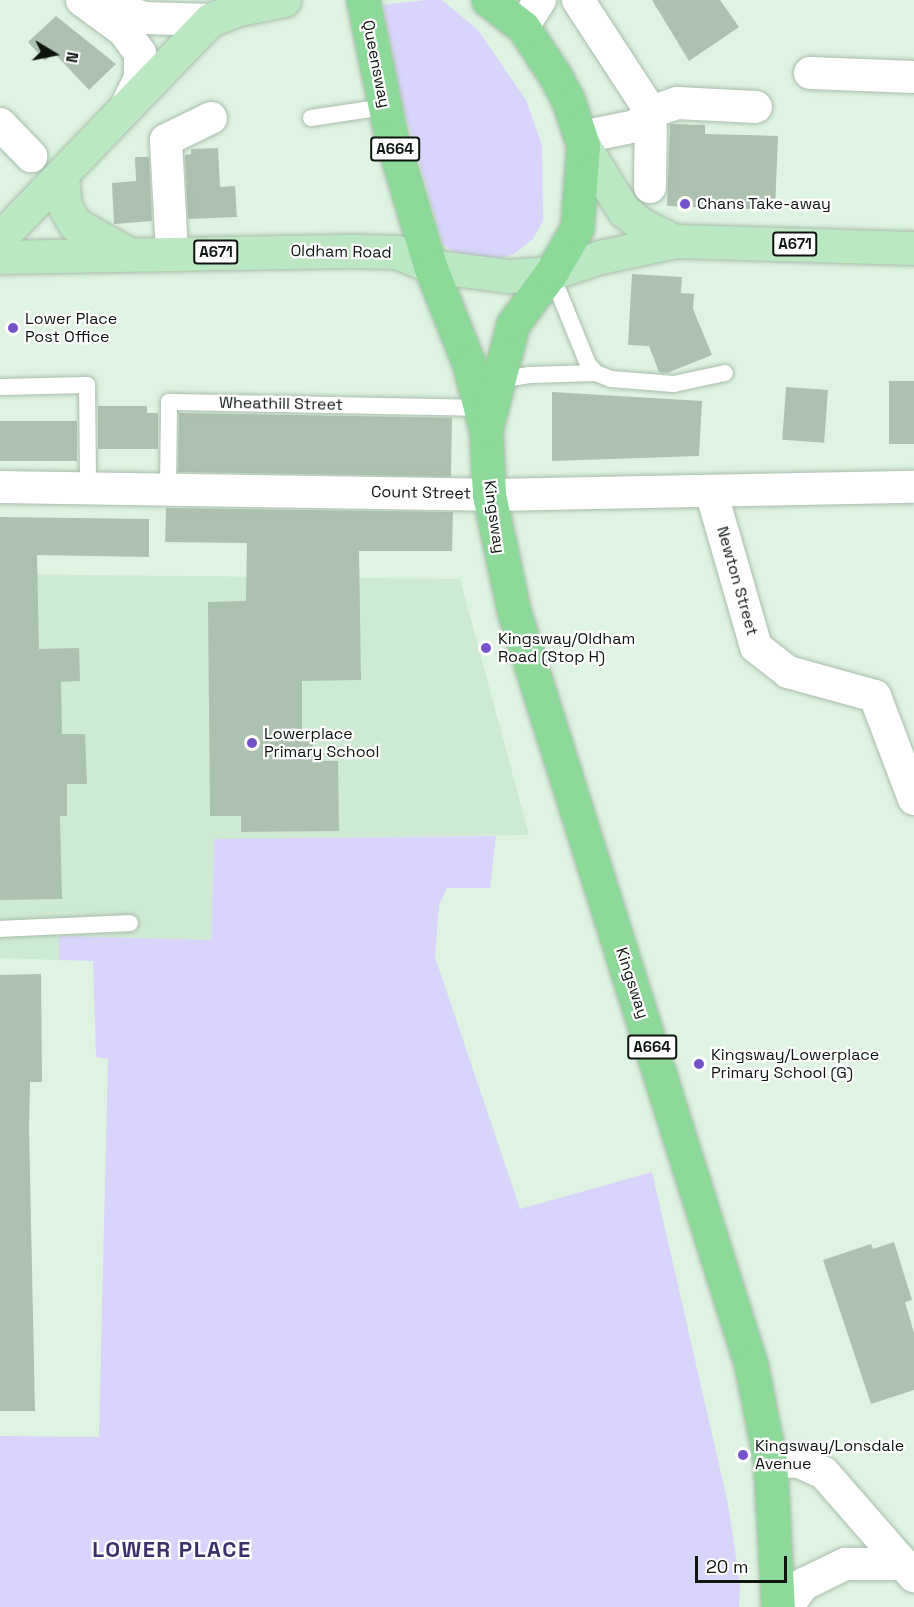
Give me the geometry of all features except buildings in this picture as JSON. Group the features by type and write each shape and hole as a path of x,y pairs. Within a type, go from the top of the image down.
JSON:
{"highway":[{"name":"Queensway","path":"363,0 385,107 430,266"},
{"name":"A664","path":"488,0 523,27 568,100 583,141 577,228 551,273"},
{"name":"Kingsway","path":"430,266 457,331 483,420 489,495 514,612 731,1294 751,1365 770,1461 778,1607"},
{"name":"Kingsway","path":"483,420 498,380 513,324 551,273"}],"main road":[{"path":"0,238 62,178 127,105 210,20 245,4 284,0"},
{"name":"Oldham Road","path":"583,141 624,211 642,225 675,241"},
{"path":"62,178 65,207 75,224 126,253"},
{"name":"Oldham Road","path":"0,257 172,252 397,252 430,266 509,276 551,273 600,257 675,241 914,248"}],"street":[{"path":"82,0 124,31 140,53 140,78 127,105"},
{"path":"90,0 145,18 210,20"},
{"path":"523,27 540,0"},
{"path":"578,0 651,112 650,187"},
{"path":"810,73 914,77"},
{"path":"583,141 636,126 651,112 677,103 756,107"},
{"path":"172,252 166,140 211,118"},
{"path":"0,124 31,156"},
{"name":"Count Street","path":"0,487 489,495 914,487"},
{"name":"Newton Street","path":"711,491 756,647 788,672 875,696 914,799"},
{"path":"770,1461 799,1462 824,1473 908,1570"},
{"path":"788,1607 804,1584 846,1564 908,1570"}],"lane":[{"path":"311,118 385,107"},
{"path":"551,273 588,364 596,373"},
{"path":"498,380 530,375 596,373 611,379 674,384 725,373"},
{"path":"0,387 87,385 88,488"},
{"name":"Wheathill Street","path":"168,489 169,402 483,420"},
{"path":"0,929 130,923"}],"shaded area":[{"path":"442,0 478,30 526,100 542,145 543,221 533,239 514,254 493,261 457,254 443,244 402,102 383,5"},
{"name":"Lowerplace Primary School","path":"0,574 460,579 529,835 214,840 211,940 60,936 59,960 0,958"},
{"path":"496,836 490,888 447,888 439,905 435,957 520,1209 652,1172 728,1504 740,1584 739,1607 0,1607 0,1436 99,1437 108,1059 96,1057 93,961 59,960 59,936 211,940 214,839"}],"place":[{"name":"Chans Take-away","path":"685,204"},
{"name":"Lower Place Post Office","path":"13,328"},
{"name":"Kingsway/Oldham Road (Stop H)","path":"486,648"},
{"name":"Lowerplace Primary School","path":"252,743"},
{"name":"Kingsway/Lowerplace Primary School (G)","path":"699,1064"},
{"name":"Kingsway/Lonsdale Avenue","path":"743,1455"}],"district":[{"name":"LOWER PLACE","path":"172,1550"}]}
